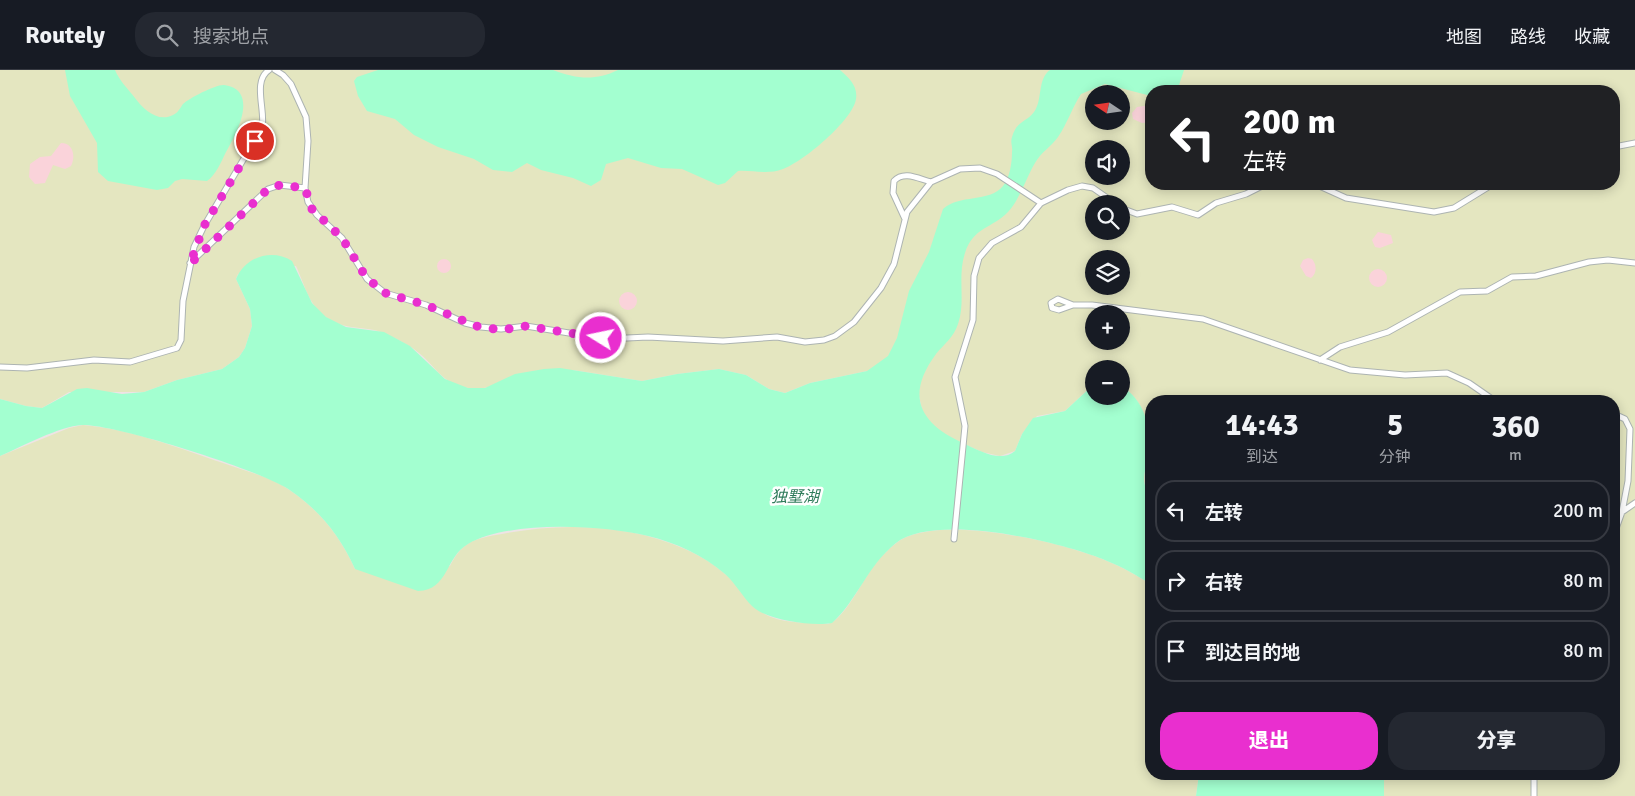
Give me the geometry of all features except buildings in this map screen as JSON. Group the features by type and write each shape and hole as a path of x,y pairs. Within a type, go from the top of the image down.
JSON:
{"lane":[{"path":"0,367 38,368 94,360 130,362 175,349 181,336 183,301 190,264 201,232 262,128 263,116 260,87 264,75 269,70"},
{"path":"275,70 283,75 291,84 306,117 308,141 305,188 312,209 342,238 364,274 382,292 426,305 476,326 501,330 526,326 610,339 642,337 723,341 777,338 809,342 831,338 858,318 888,278 898,253 905,219 910,207 931,182 965,168 980,168 1000,175 1041,203"},
{"path":"1620,146 1635,144"},
{"path":"905,219 893,193 894,181 906,176 931,182"},
{"path":"190,264 268,189 280,185 305,188"},
{"path":"954,539 964,434 964,415 955,377 973,320 976,263 985,249 1021,227 1041,203 1058,194 1082,186 1101,191 1106,195"},
{"path":"1130,211 1137,214 1172,207 1198,215 1219,202 1254,190"},
{"path":"1330,190 1349,198 1439,212 1455,208 1484,190"},
{"path":"1320,360 1328,352 1345,345 1388,332 1460,292 1485,292 1510,278 1540,275 1589,262 1608,260 1635,263"},
{"path":"1073,305 1116,306 1204,319 1350,370 1410,375 1447,373 1486,395"},
{"path":"1620,417 1625,419 1630,429 1629,480 1620,518"},
{"path":"1622,512 1635,504"},
{"path":"1534,780 1534,796"}],"shaded area":[{"path":"0,70 1635,70 1635,796 1384,796 1384,780 1620,780 1620,395 1145,395 1145,416 1136,399 1130,393 1130,360 1085,360 1085,392 1065,411 1037,416 1022,434 1015,451 1000,456 982,452 953,439 935,428 923,414 919,396 867,371 810,383 785,393 769,389 746,375 719,369 677,374 642,381 573,370 479,389 465,388 446,379 418,352 397,339 378,331 344,325 327,318 311,301 296,266 238,274 236,279 250,309 252,326 245,348 239,357 222,369 177,380 144,392 69,392 42,408 0,399"},
{"path":"83,425 101,427 154,440 258,475 284,486 312,507 329,526 343,546 355,569 450,566 458,552 470,543 479,539 525,530 571,527 618,530 642,534 664,541 699,556 724,573 766,615 792,622 828,624 842,614 879,559 889,549 909,536 929,531 980,531 1037,540 1088,554 1119,566 1145,581 1145,780 1198,780 1196,796 0,796 0,456 69,428"}],"sand":[{"path":"1145,106 1145,123 1133,119 1132,113 1137,107"},
{"path":"61,143 71,148 73,158 71,166 65,169 53,165 45,183 35,184 29,177 30,164 40,157 51,156"},
{"path":"1378,232 1391,235 1393,243 1380,248 1375,247 1372,240"},
{"path":"1308,258 1314,261 1315,266 1314,274 1311,278 1306,276 1300,266 1303,260"},
{"path":"441,259 447,259 451,266 447,273 441,273 437,269 437,263"},
{"path":"1378,269 1384,272 1387,278 1384,284 1378,287 1372,284 1369,278 1372,272"},
{"path":"628,292 634,295 637,301 634,307 628,310 622,307 619,301 622,295"}],"water":[{"path":"65,70 115,70 121,81 142,106 151,114 162,117 175,114 186,101 197,95 224,85 235,89 241,95 243,104 239,125 220,164 207,181 182,179 175,181 168,188 157,190 108,181 98,172 97,143 70,96"},
{"path":"378,70 553,70 586,78 610,74 618,70 840,70 850,79 854,86 856,99 853,108 837,129 792,165 777,171 738,171 725,183 718,185 682,169 661,168 628,158 606,164 601,180 591,186 573,178 541,170 527,163 512,172 493,170 474,159 438,147 414,135 395,119 367,111 358,96 354,81 357,77"},
{"name":"独墅湖","path":"1050,70 1184,70 1179,85 1145,85 1145,94 1130,91 1130,85 1085,85 1085,92 1081,94 1058,137 1035,163 1012,207 1002,217 978,233 969,244 963,262 961,307 958,324 951,337 926,369 921,384 922,408 928,419 937,428 950,436 990,455 1003,456 1015,451 1022,434 1033,418 1065,411 1085,392 1085,405 1130,405 1130,393 1136,399 1145,416 1145,581 1113,563 1061,546 1000,533 940,530 915,534 896,543 877,562 841,614 832,623 802,623 778,619 758,611 717,567 679,546 628,532 581,527 556,527 507,531 486,536 468,544 455,557 436,585 418,591 355,569 343,546 329,526 312,507 291,491 276,482 252,472 189,450 125,432 82,425 52,433 0,456 0,399 42,408 77,389 87,388 122,394 144,392 177,380 222,369 239,357 245,348 252,326 250,309 236,279 240,271 252,260 268,255 284,257 292,261 312,303 326,317 346,327 384,332 410,346 445,379 468,388 485,388 515,374 544,369 560,368 642,381 677,374 719,369 746,375 769,389 785,393 810,383 867,371 888,356 897,338 909,291 929,252 943,209 957,201 990,195 1005,183 1011,165 1011,139 1019,124 1028,118 1037,107 1043,79"},
{"path":"1198,780 1384,780 1384,796 1196,796"}],"route":[{"path":"255,141 204,226 194,247 190,264 268,189 277,185 305,188 308,202 317,216 342,238 371,284 382,292 426,305 444,312 459,321 476,326 501,330 513,326 526,326 601,338"}]}
